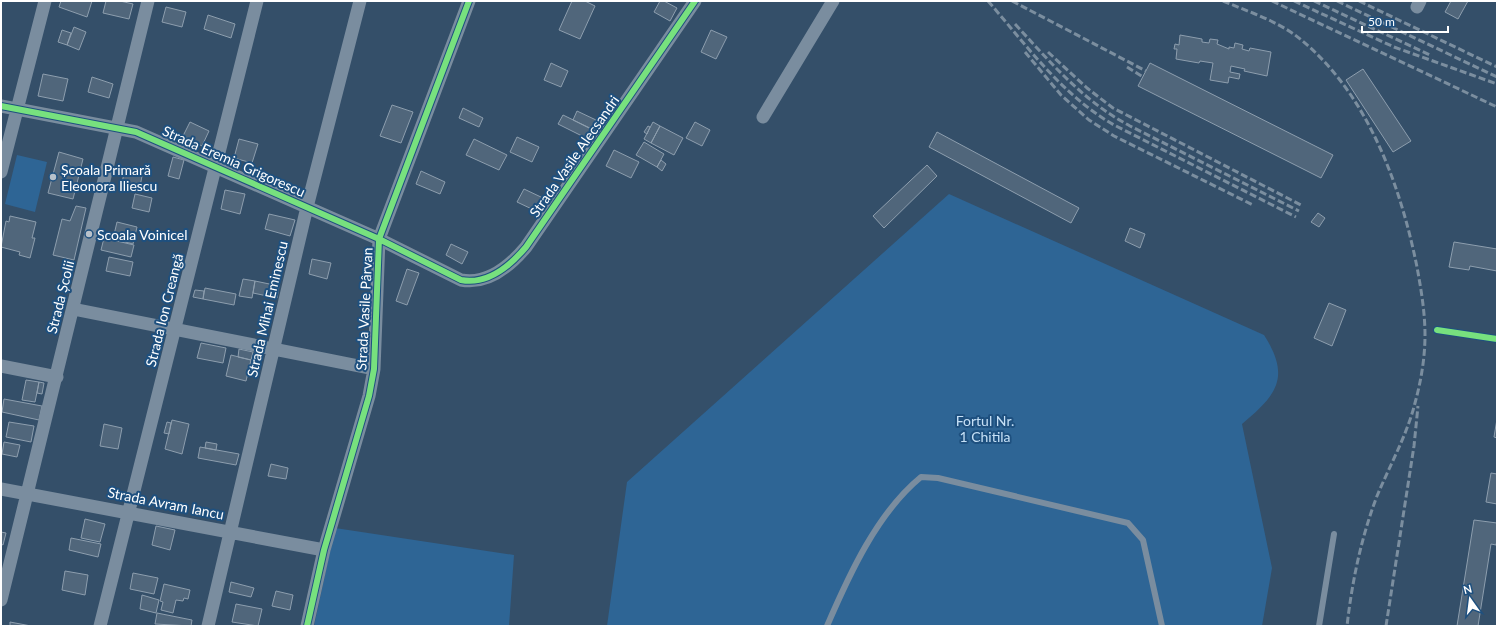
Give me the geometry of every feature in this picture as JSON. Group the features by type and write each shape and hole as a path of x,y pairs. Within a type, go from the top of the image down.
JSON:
{"street":[{"path":"1,172 45,1"},
{"name":"Strada Școlii","path":"1,600 57,377 148,1"},
{"name":"Strada Ion Creangă","path":"100,626 176,330 257,1"},
{"name":"Strada Mihai Eminescu","path":"208,626 307,207 360,1"},
{"name":"Strada Vasile Pârvan","path":"307,626 324,550 369,396 374,369 379,239 469,1"},
{"path":"763,117 833,1"},
{"name":"Strada Vasile Alecsandri","path":"446,273 461,280 474,281 501,270 517,258 692,2"},
{"name":"Strada Eremia Grigorescu","path":"1,106 117,127 159,140 215,167 379,239 446,273"},
{"path":"73,309 374,369"},
{"path":"1,366 57,377"},
{"name":"Strada Avram Iancu","path":"1,489 324,550"}],"lane":[{"path":"1437,330 1497,339"},
{"path":"827,626 845,583 882,520 910,485 921,477 938,478 1128,523 1143,540 1162,626"},
{"path":"1319,626 1334,534"}],"green space":[{"path":"17,155 47,162 35,212 5,204"},
{"name":"Fortul Nr. 1 Chitila","path":"949,194 1264,335 1277,363 1278,374 1276,384 1264,404 1242,424 1272,568 1262,626 607,626 627,482"},
{"path":"335,528 514,555 509,626 314,626"}],"building":[{"path":"61,1 92,1 87,17 59,7"},
{"path":"106,1 120,1 133,4 129,19 103,13"},
{"path":"572,1 585,1 595,6 580,39 559,30"},
{"path":"660,1 664,1 677,8 670,21 654,12"},
{"path":"1451,1 1468,1 1458,19 1445,12"},
{"path":"166,7 186,12 182,27 162,22"},
{"path":"208,15 235,24 231,38 204,29"},
{"path":"74,27 86,32 79,50 67,45"},
{"path":"62,30 71,33 67,45 58,42"},
{"path":"711,30 727,37 716,59 701,52"},
{"path":"1180,35 1202,39 1202,42 1209,43 1210,39 1218,40 1217,44 1229,49 1229,47 1234,48 1235,43 1243,45 1242,49 1249,51 1250,48 1271,52 1267,76 1244,71 1245,69 1231,66 1230,72 1240,74 1239,79 1229,77 1228,83 1210,80 1213,63 1200,61 1199,63 1176,59 1177,49 1174,49 1175,44 1179,45"},
{"path":"551,63 568,71 561,87 544,80"},
{"path":"1150,63 1333,155 1321,178 1138,86"},
{"path":"1363,69 1411,141 1393,152 1346,80"},
{"path":"43,74 68,79 63,101 38,96"},
{"path":"92,77 113,84 109,98 88,92"},
{"path":"392,105 413,112 401,143 380,136"},
{"path":"463,108 483,118 479,127 459,118"},
{"path":"577,111 596,120 591,129 573,120"},
{"path":"563,115 596,131 592,141 558,124"},
{"path":"190,122 209,131 202,146 183,136"},
{"path":"653,122 660,126 651,143 644,139"},
{"path":"695,122 710,130 702,146 686,138"},
{"path":"648,126 650,127 647,134 644,132"},
{"path":"660,126 683,138 674,155 651,143"},
{"path":"937,132 1079,208 1071,223 929,147"},
{"path":"517,137 539,147 532,162 510,152"},
{"path":"239,139 258,144 252,163 234,158"},
{"path":"474,139 507,155 499,170 466,155"},
{"path":"644,142 664,154 657,167 636,155"},
{"path":"614,150 639,162 631,178 606,166"},
{"path":"59,152 83,159 73,199 48,193"},
{"path":"173,157 184,160 179,179 168,176"},
{"path":"661,160 666,164 662,171 657,167"},
{"path":"927,165 937,176 884,228 873,216"},
{"path":"421,171 445,182 440,194 416,184"},
{"path":"124,173 142,176 139,192 121,188"},
{"path":"524,189 543,198 536,211 517,202"},
{"path":"225,190 245,194 240,214 221,209"},
{"path":"135,194 152,198 149,212 132,208"},
{"path":"76,206 86,208 74,260 53,255 62,219 70,221"},
{"path":"1318,213 1325,218 1319,227 1311,222"},
{"path":"269,214 295,220 290,236 265,229"},
{"path":"10,216 36,222 32,238 35,238 30,258 19,255 20,252 1,247 6,221 9,222"},
{"path":"117,222 137,227 133,244 113,239"},
{"path":"1130,228 1145,234 1140,248 1125,241"},
{"path":"104,238 134,245 131,257 101,250"},
{"path":"1454,242 1497,249 1497,271 1470,266 1469,270 1449,267"},
{"path":"451,244 468,252 462,264 446,255"},
{"path":"109,257 133,262 130,276 106,271"},
{"path":"312,259 331,263 327,279 309,274"},
{"path":"407,269 419,273 407,305 396,301"},
{"path":"243,279 255,281 252,298 239,296"},
{"path":"255,281 279,286 277,298 253,293"},
{"path":"205,288 236,294 234,305 203,299"},
{"path":"195,290 204,291 203,299 193,297"},
{"path":"1329,303 1346,310 1332,346 1314,338"},
{"path":"201,343 226,348 223,363 197,358"},
{"path":"239,349 253,352 251,360 238,357"},
{"path":"231,355 251,360 246,381 226,376"},
{"path":"26,380 39,382 35,402 22,400"},
{"path":"39,382 44,383 42,394 37,393"},
{"path":"4,399 42,406 39,420 2,412"},
{"path":"1497,419 1497,438 1494,437"},
{"path":"172,420 189,424 182,454 165,449"},
{"path":"9,422 34,426 31,442 6,437"},
{"path":"167,422 171,423 169,434 164,433"},
{"path":"104,424 122,428 118,449 100,446"},
{"path":"4,442 20,445 17,457 2,454"},
{"path":"206,442 217,444 216,450 205,448"},
{"path":"200,447 239,454 236,465 198,458"},
{"path":"271,464 288,468 286,479 268,476"},
{"path":"1491,473 1497,474 1497,504 1486,502"},
{"path":"85,519 105,524 100,542 81,538"},
{"path":"1474,520 1497,523 1497,540 1496,545 1491,544 1478,626 1457,626"},
{"path":"156,526 175,530 170,550 152,545"},
{"path":"1,532 6,533 3,545 1,544"},
{"path":"71,538 101,544 98,557 69,550"},
{"path":"65,571 88,575 85,595 62,590"},
{"path":"133,573 158,578 154,594 130,589"},
{"path":"231,582 254,588 251,597 229,592"},
{"path":"164,584 190,590 188,599 184,598 183,601 176,600 173,613 161,610 163,602 160,601"},
{"path":"276,591 293,595 290,610 272,606"},
{"path":"142,595 159,600 156,613 140,609"},
{"path":"236,604 262,609 258,626 232,622"},
{"path":"157,613 192,620 191,626 155,624"},
{"path":"10,622 31,626 10,626"}],"railway":[{"path":"988,1 1046,69 1095,113 1114,125 1296,217"},
{"path":"1012,1 1146,71"},
{"path":"1223,1 1269,20 1295,35 1320,57 1342,82 1360,110 1390,171 1401,203 1417,267 1425,326 1421,378 1408,427 1377,496 1366,528 1354,577 1347,626"},
{"path":"1272,1 1497,107"},
{"path":"1294,1 1394,47 1497,84"},
{"path":"1314,1 1430,55"},
{"path":"1337,1 1497,77"},
{"path":"1359,1 1497,67"},
{"path":"1015,24 1068,80 1082,93 1113,116 1299,211"},
{"path":"1025,52 1061,95 1089,120 1114,136 1253,205"},
{"path":"1048,52 1087,88 1113,108 1301,205"},
{"path":"1127,67 1143,77"},
{"path":"1386,626 1414,446 1418,406"}],"cycle path":[{"path":"307,626 324,550 369,396 374,369 379,239 469,1"},
{"path":"1,106 136,132 379,239 461,280 480,280 489,277 505,267 526,247 695,1"},
{"path":"1437,330 1497,339"}],"place":[{"name":"Școala Primară Eleonora Iliescu","path":"53,177"},
{"name":"Scoala Voinicel","path":"89,234"}]}
